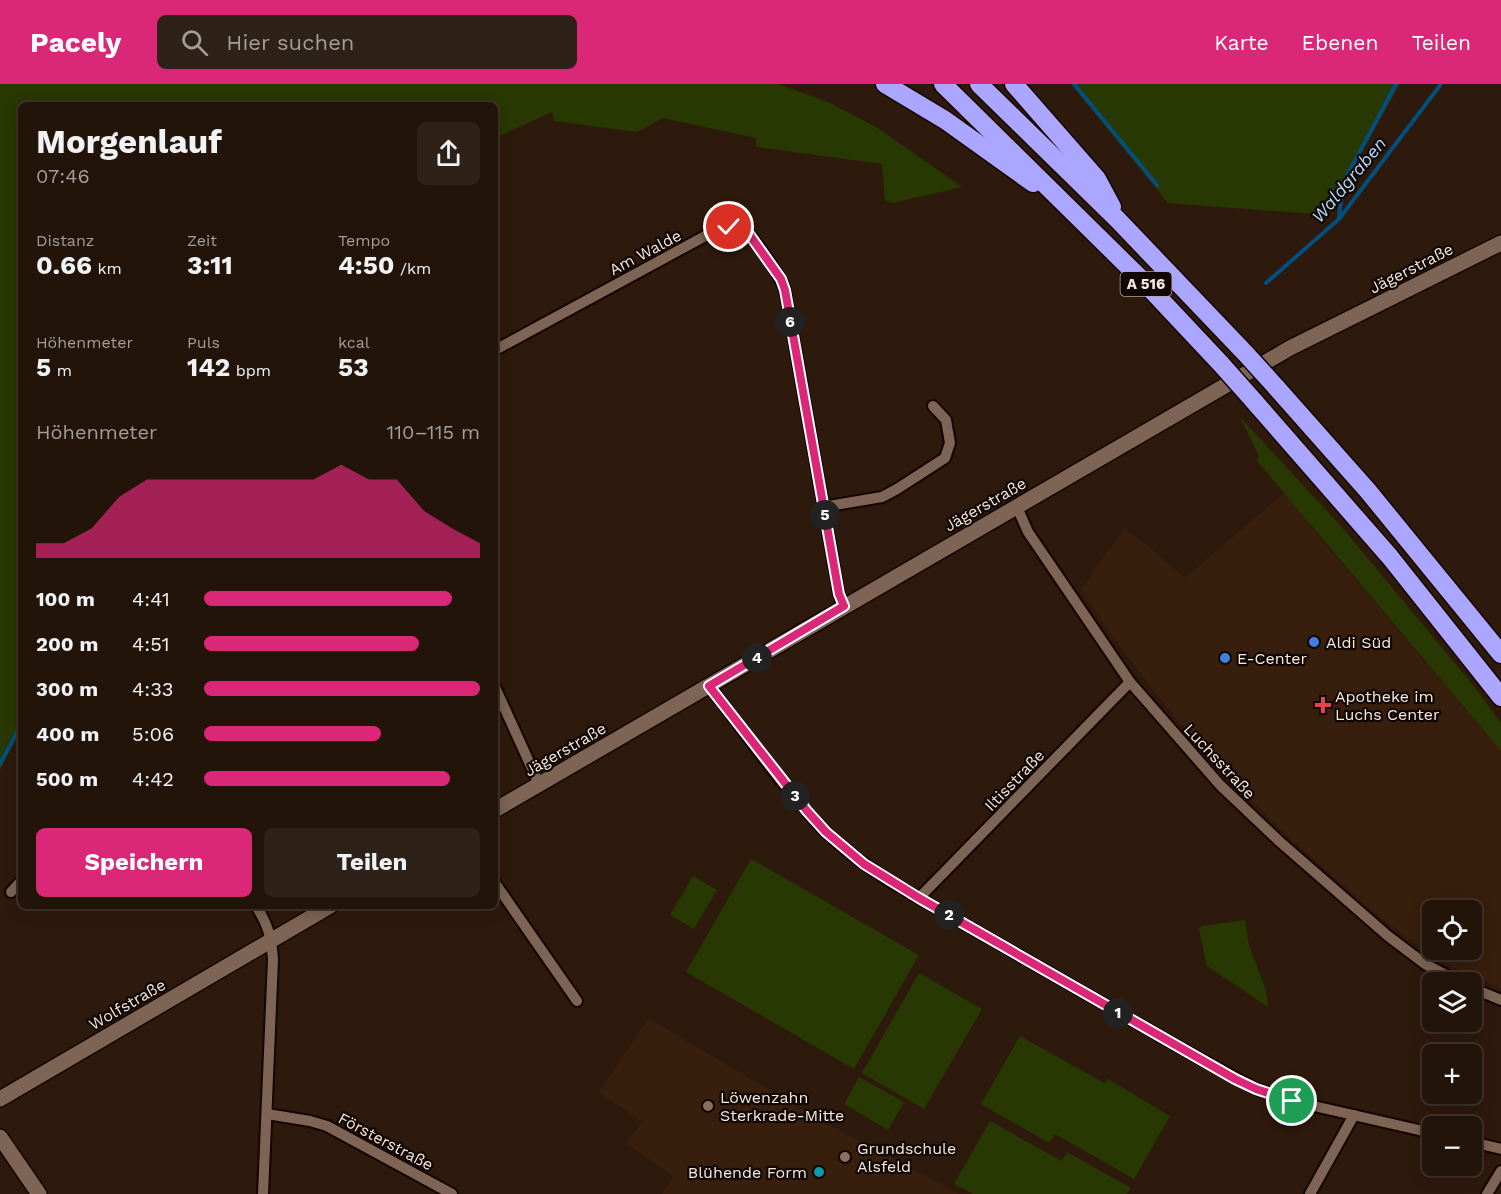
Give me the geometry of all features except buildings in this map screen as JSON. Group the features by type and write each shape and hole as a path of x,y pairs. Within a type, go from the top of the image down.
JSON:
{"highway":[{"path":"885,84 945,120 1068,206"},
{"name":"A 516","path":"943,84 1144,282 1221,364 1390,557 1501,697"},
{"name":"A 516","path":"979,84 1118,220 1246,354 1368,491 1501,654"},
{"path":"1015,85 1098,179 1118,220"}],"street":[{"name":"Am Walde","path":"498,348 720,228 729,227 749,234 783,284 839,594 844,606"},
{"name":"Jägerstraße","path":"498,808 1290,348 1501,243"},
{"path":"823,507 882,497 945,458 950,443 946,420 933,405"},
{"name":"Luchsstraße","path":"1017,507 1028,532 1130,682 1220,785 1279,841 1405,949 1440,972"},
{"name":"Iltisstraße","path":"919,898 1130,682"},
{"path":"709,686 826,832 864,864 919,898 1235,1079 1286,1099 1422,1131"},
{"path":"498,694 539,784"},
{"path":"11,892 18,884"},
{"path":"498,887 577,1001"},
{"path":"258,909 268,924 273,959 263,1194"},
{"path":"272,940 325,909"},
{"name":"Wolfstraße","path":"0,1099 272,940"},
{"path":"1482,992 1501,1000"},
{"name":"Försterstraße","path":"267,1114 327,1126 452,1194"},
{"path":"1310,1194 1354,1115"},
{"path":"0,1137 39,1194"},
{"path":"1482,1144 1501,1149"},
{"path":"1487,1194 1501,1171"}],"shaded area":[{"path":"1285,492 1318,535 1501,751 1501,989 1482,980 1482,972 1464,972 1441,960 1482,960 1482,900 1422,900 1422,948 1370,909 1282,831 1236,785 1172,714 1117,643 1081,589 1124,529 1146,544 1185,578"},
{"name":"Löwenzahn Sterkrade-Mitte","path":"648,1018 820,1120 959,1194 662,1194 673,1176 627,1144 642,1121 599,1092"}],"green space":[{"path":"0,84 778,84 828,102 878,128 962,187 892,203 885,200 882,164 756,147 756,138 663,118 637,132 554,121 552,112 498,137 498,102 18,102 18,735 0,770"},
{"path":"1071,84 1400,84 1326,215 1168,203"},
{"path":"1240,417 1341,526 1473,685 1501,723 1501,751 1257,461 1259,456"},
{"path":"751,859 919,955 854,1069 686,972"},
{"path":"693,876 717,890 694,929 670,915"},
{"path":"1245,920 1249,946 1266,990 1268,1007 1207,966 1199,929 1202,926"},
{"path":"919,973 982,1009 924,1109 862,1073"},
{"path":"1020,1036 1104,1083 1108,1079 1170,1116 1134,1179 1055,1134 1049,1143 981,1104"},
{"path":"859,1077 904,1102 888,1130 844,1104"},
{"path":"990,1121 1062,1161 1067,1152 1131,1188 1127,1194 973,1194 954,1184"}],"waterway":[{"path":"1074,84 1157,185"},
{"path":"1339,217 1343,183 1396,84"},
{"name":"Waldgraben","path":"1266,283 1339,219 1441,84"},
{"path":"0,764 18,731"}],"place":[{"name":"Aldi Süd","path":"1314,642"},
{"name":"E-Center","path":"1225,658"},
{"name":"Apotheke im Luchs Center","path":"1323,705"},
{"name":"Löwenzahn Sterkrade-Mitte","path":"708,1106"},
{"name":"Grundschule Alsfeld","path":"845,1157"},
{"name":"Blühende Form","path":"819,1172"}],"route":[{"path":"729,227 749,234 781,279 785,290 839,594 844,606 709,686 807,811 844,849 864,864 891,882 1235,1079 1292,1101"}]}
